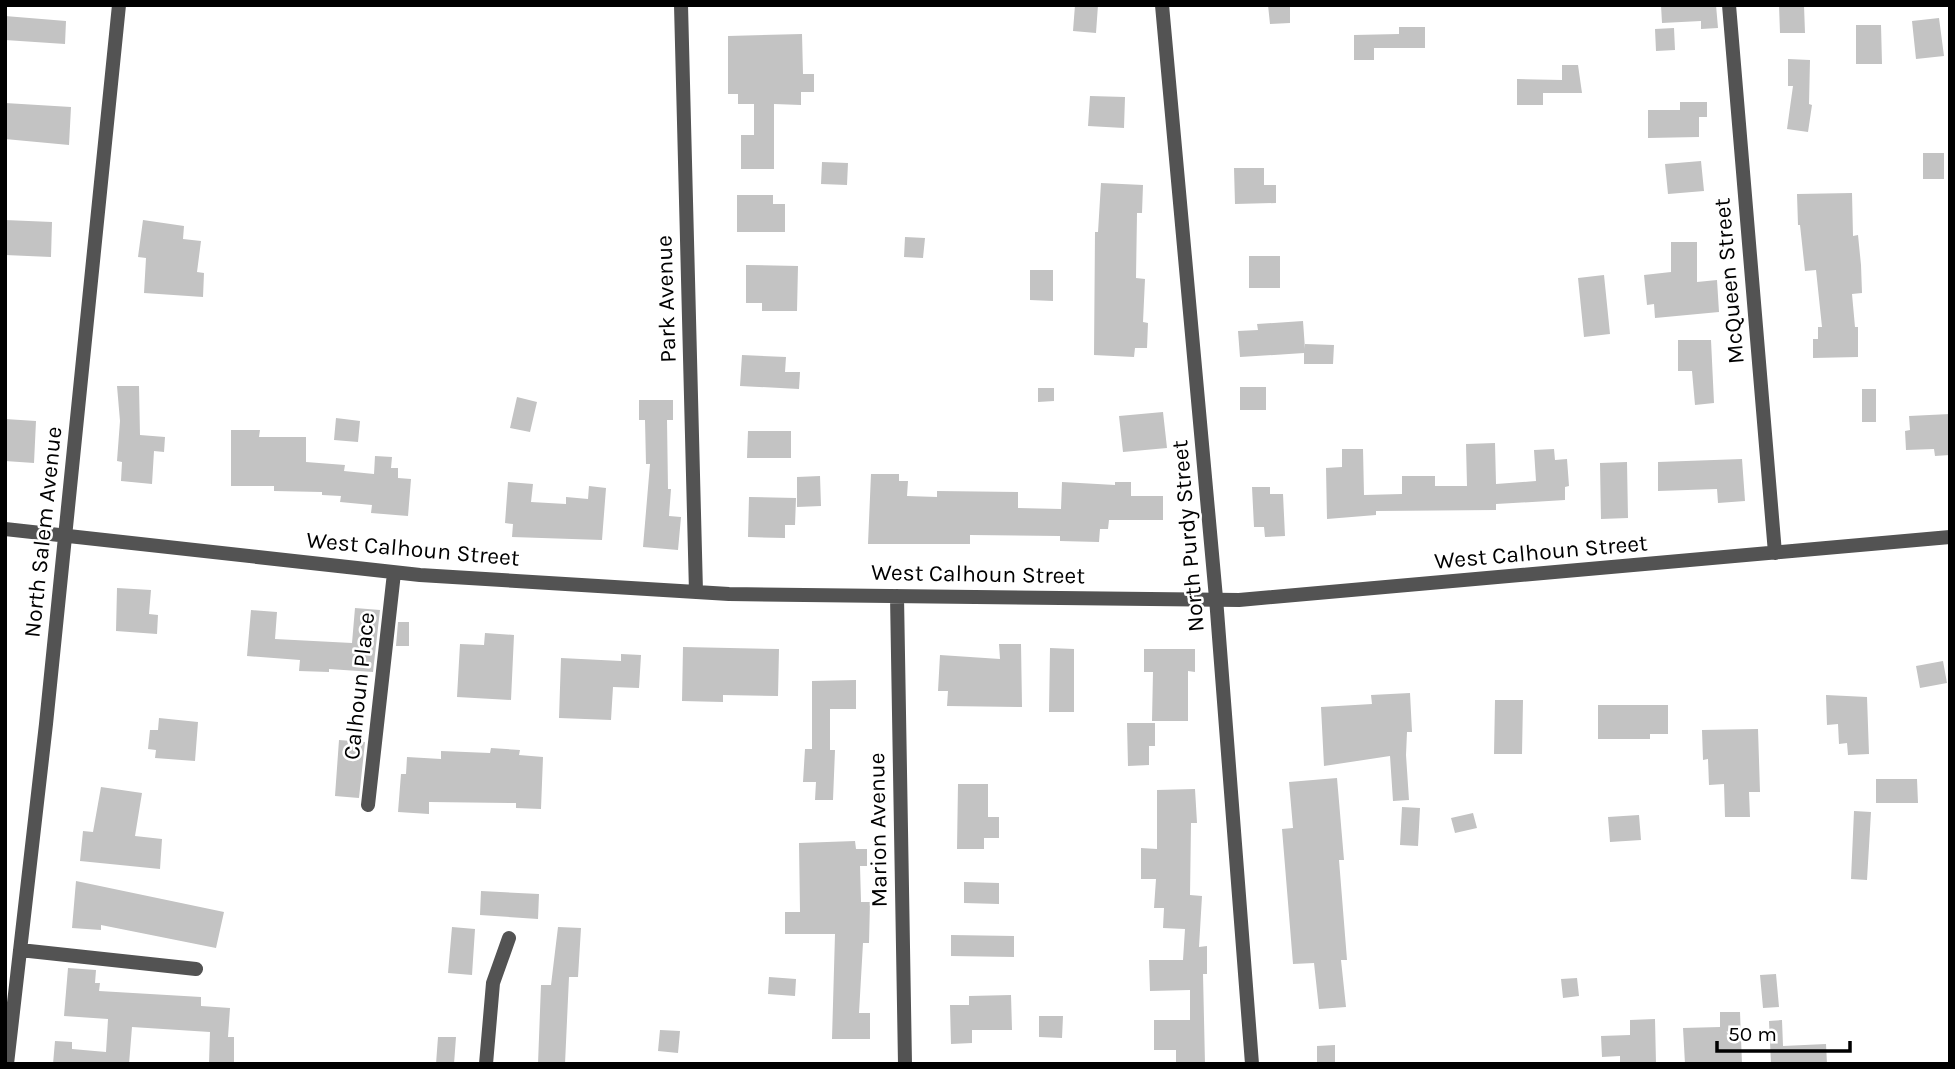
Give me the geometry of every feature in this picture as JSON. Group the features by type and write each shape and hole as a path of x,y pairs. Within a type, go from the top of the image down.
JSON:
{"street":[{"name":"North Salem Avenue","path":"7,1064 120,5"},
{"name":"Park Avenue","path":"681,5 696,592"},
{"name":"North Purdy Street","path":"1162,5 1216,598 1252,1064"},
{"name":"McQueen Street","path":"1729,5 1775,553"},
{"name":"West Calhoun Street","path":"5,529 394,573 696,592 1216,598 1315,595 1950,537"},
{"name":"Calhoun Place","path":"368,805 394,573"},
{"name":"Marion Avenue","path":"897,596 905,1064"},
{"path":"486,1064 493,983 509,938"},
{"path":"20,950 196,969"}],"building":[{"path":"1075,5 1098,5 1096,33 1073,31"},
{"path":"1268,5 1290,5 1290,23 1270,24"},
{"path":"1661,5 1716,5 1718,28 1701,29 1701,21 1662,23"},
{"path":"1779,5 1804,5 1805,33 1780,33"},
{"path":"5,16 66,21 65,44 5,40"},
{"path":"1939,18 1944,56 1916,59 1912,21"},
{"path":"1856,25 1881,25 1882,64 1856,64"},
{"path":"1399,27 1425,27 1425,48 1374,48 1374,60 1354,60 1354,35 1399,34"},
{"path":"1674,28 1675,50 1656,51 1655,29"},
{"path":"802,34 803,74 814,74 814,92 801,92 801,105 774,104 774,169 741,169 741,135 754,135 754,104 738,104 738,94 728,94 728,36"},
{"path":"1788,59 1810,60 1809,104 1812,105 1808,132 1787,129 1793,86 1788,86"},
{"path":"1562,65 1578,65 1582,93 1543,93 1543,105 1517,105 1517,79 1562,80"},
{"path":"1090,96 1125,97 1124,128 1088,126"},
{"path":"1680,102 1707,102 1707,117 1699,117 1699,137 1648,138 1648,110 1680,110"},
{"path":"5,103 71,107 69,145 5,139"},
{"path":"1923,153 1944,153 1944,179 1923,179"},
{"path":"1701,161 1704,191 1668,194 1665,164"},
{"path":"822,162 848,163 847,185 821,184"},
{"path":"1234,168 1264,168 1264,185 1276,185 1276,203 1235,204"},
{"path":"1101,183 1143,185 1142,213 1137,213 1136,278 1145,279 1143,322 1148,323 1147,348 1135,348 1134,357 1094,355 1095,232 1098,232"},
{"path":"1852,193 1853,236 1858,235 1861,265 1862,293 1852,294 1855,327 1858,327 1858,357 1813,358 1813,339 1818,339 1818,327 1822,327 1816,270 1805,271 1798,225 1797,194"},
{"path":"737,195 773,195 773,204 785,204 785,232 737,232"},
{"path":"5,220 52,222 51,257 5,255"},
{"path":"143,220 184,226 183,239 201,241 197,272 204,273 203,297 144,293 146,258 138,257"},
{"path":"905,237 925,238 923,258 904,257"},
{"path":"1671,242 1697,242 1697,282 1717,280 1719,312 1655,318 1654,304 1647,305 1644,275 1671,272"},
{"path":"1249,256 1280,256 1280,288 1249,288"},
{"path":"746,265 798,266 797,311 762,311 762,303 746,303"},
{"path":"1030,270 1053,270 1053,301 1030,300"},
{"path":"1604,275 1610,334 1584,337 1578,278"},
{"path":"1303,321 1305,349 1305,344 1334,345 1333,364 1304,364 1304,353 1240,357 1238,331 1258,330 1257,324"},
{"path":"1678,340 1711,340 1714,403 1695,405 1692,371 1678,371"},
{"path":"742,355 786,357 785,372 800,372 799,389 740,386"},
{"path":"117,386 139,386 140,435 165,437 164,452 154,451 152,484 121,481 122,462 117,461 120,421"},
{"path":"1240,387 1266,387 1266,410 1240,410"},
{"path":"1038,388 1054,388 1054,401 1038,402"},
{"path":"1862,389 1876,389 1876,422 1862,422"},
{"path":"517,397 537,402 530,432 510,428"},
{"path":"639,400 673,400 673,420 667,420 668,489 671,489 669,516 681,517 678,550 643,547 650,464 646,464 645,420 639,420"},
{"path":"1163,412 1167,448 1123,452 1119,416"},
{"path":"1950,414 1950,455 1935,456 1934,449 1906,450 1905,431 1910,430 1909,416"},
{"path":"336,418 360,421 358,442 334,440"},
{"path":"5,419 36,421 34,463 5,461"},
{"path":"231,430 260,430 259,437 306,437 306,462 345,465 344,471 374,474 375,456 392,457 391,468 398,468 398,478 411,479 408,516 371,513 372,505 340,502 341,496 322,495 322,492 274,491 274,486 231,486"},
{"path":"748,431 791,431 791,458 747,458"},
{"path":"1495,443 1496,484 1536,481 1534,450 1554,449 1555,460 1567,459 1569,486 1565,487 1565,500 1496,504 1496,510 1376,511 1376,515 1327,519 1326,468 1342,467 1342,449 1363,449 1364,495 1402,494 1402,476 1435,476 1435,486 1467,486 1466,444"},
{"path":"1742,459 1745,501 1718,503 1717,489 1658,491 1658,462"},
{"path":"1627,462 1628,518 1601,519 1600,463"},
{"path":"871,474 899,474 899,481 908,481 907,496 937,497 937,491 1018,492 1018,508 1061,509 1062,482 1115,485 1115,482 1131,482 1131,496 1163,496 1163,520 1109,520 1108,529 1100,529 1099,542 1060,541 1060,536 970,535 970,544 868,544"},
{"path":"820,476 821,506 797,507 797,477"},
{"path":"508,482 533,484 531,502 566,504 566,497 588,499 589,486 606,488 602,540 512,537 513,524 505,523"},
{"path":"1252,487 1270,487 1270,494 1283,494 1285,536 1265,537 1264,527 1254,527"},
{"path":"749,497 796,498 795,525 785,525 785,538 748,537"},
{"path":"117,588 151,590 149,614 158,615 157,634 116,631"},
{"path":"355,608 380,610 373,672 329,669 329,672 299,671 300,660 247,656 251,610 277,612 275,639 352,643"},
{"path":"398,622 409,622 409,646 396,646"},
{"path":"485,633 514,635 511,700 457,697 460,644 484,645"},
{"path":"999,644 1021,644 1022,707 947,706 948,691 938,691 940,655 1000,659"},
{"path":"683,647 779,649 778,696 723,695 723,702 682,701"},
{"path":"1050,648 1074,649 1074,712 1049,712"},
{"path":"1144,649 1195,649 1195,672 1188,671 1188,721 1152,721 1153,672 1144,672"},
{"path":"621,654 641,655 639,688 613,687 611,720 559,718 561,658 621,661"},
{"path":"1943,661 1947,683 1920,688 1916,666"},
{"path":"856,680 856,709 830,709 830,750 835,750 833,800 815,800 816,782 803,782 805,749 812,749 812,681"},
{"path":"1410,693 1412,732 1407,732 1406,755 1409,800 1393,801 1390,756 1324,766 1321,707 1372,704 1371,695"},
{"path":"1826,695 1867,697 1869,754 1848,755 1847,743 1839,744 1838,724 1827,725"},
{"path":"1495,700 1523,700 1522,754 1494,754"},
{"path":"1598,705 1668,705 1668,734 1650,734 1650,739 1598,739"},
{"path":"159,718 198,722 195,761 155,758 156,750 148,749 150,730 158,730"},
{"path":"1127,723 1155,723 1155,746 1149,746 1149,765 1128,766"},
{"path":"1758,729 1760,792 1749,792 1750,817 1725,817 1724,784 1709,785 1708,759 1703,760 1702,730"},
{"path":"339,740 365,742 359,798 335,796"},
{"path":"491,748 520,750 519,755 543,757 541,809 516,808 516,803 429,802 429,814 398,812 401,774 406,774 407,757 441,759 441,751 490,753"},
{"path":"1337,778 1344,860 1339,860 1347,960 1341,960 1346,1007 1319,1009 1314,963 1293,964 1282,829 1293,828 1289,782"},
{"path":"1876,779 1917,779 1918,803 1876,803"},
{"path":"958,784 988,784 988,817 999,817 999,838 984,838 984,849 957,849"},
{"path":"101,787 142,793 135,836 162,839 160,869 80,861 83,831 93,832"},
{"path":"1195,789 1197,823 1191,823 1190,895 1202,896 1199,947 1207,946 1207,974 1203,974 1205,1064 1176,1064 1176,1050 1154,1050 1154,1020 1190,1020 1190,990 1150,991 1149,960 1183,960 1185,929 1163,928 1164,908 1154,908 1156,879 1141,879 1141,848 1157,849 1157,790"},
{"path":"1402,807 1420,808 1418,846 1400,845"},
{"path":"1854,811 1871,812 1867,880 1851,879"},
{"path":"1473,813 1477,828 1455,833 1451,818"},
{"path":"1639,815 1641,840 1610,842 1608,817"},
{"path":"855,841 856,849 867,849 867,866 860,866 861,902 870,902 869,943 863,943 859,1013 870,1013 870,1039 832,1039 835,934 785,934 785,912 800,912 799,843"},
{"path":"76,881 224,912 216,948 101,925 101,930 72,928"},
{"path":"964,882 999,883 999,904 964,903"},
{"path":"481,891 539,894 538,919 480,915"},
{"path":"452,927 475,929 472,975 448,973"},
{"path":"558,927 581,928 578,977 569,977 565,1064 538,1064 541,985 551,985"},
{"path":"951,935 1014,936 1014,957 951,956"},
{"path":"68,968 96,970 95,983 100,983 99,991 201,997 201,1006 230,1008 228,1037 234,1037 234,1064 209,1064 210,1032 132,1027 129,1064 53,1064 55,1041 72,1042 72,1049 106,1052 108,1019 64,1016"},
{"path":"1776,974 1779,1007 1763,1008 1760,975"},
{"path":"769,977 796,979 795,996 768,994"},
{"path":"1577,978 1579,996 1563,998 1561,979"},
{"path":"1011,995 1012,1030 972,1030 972,1043 951,1044 950,1005 969,1005 969,996"},
{"path":"1720,1012 1740,1012 1742,1064 1685,1064 1683,1028 1720,1027"},
{"path":"1039,1016 1063,1016 1062,1038 1039,1037"},
{"path":"1655,1019 1656,1064 1620,1064 1620,1056 1602,1057 1601,1036 1630,1035 1630,1020"},
{"path":"1782,1020 1783,1046 1826,1044 1827,1064 1771,1064 1769,1021"},
{"path":"660,1030 680,1031 678,1053 658,1051"},
{"path":"438,1037 456,1037 454,1064 436,1064"},
{"path":"1335,1045 1335,1064 1317,1064 1317,1046"}]}
